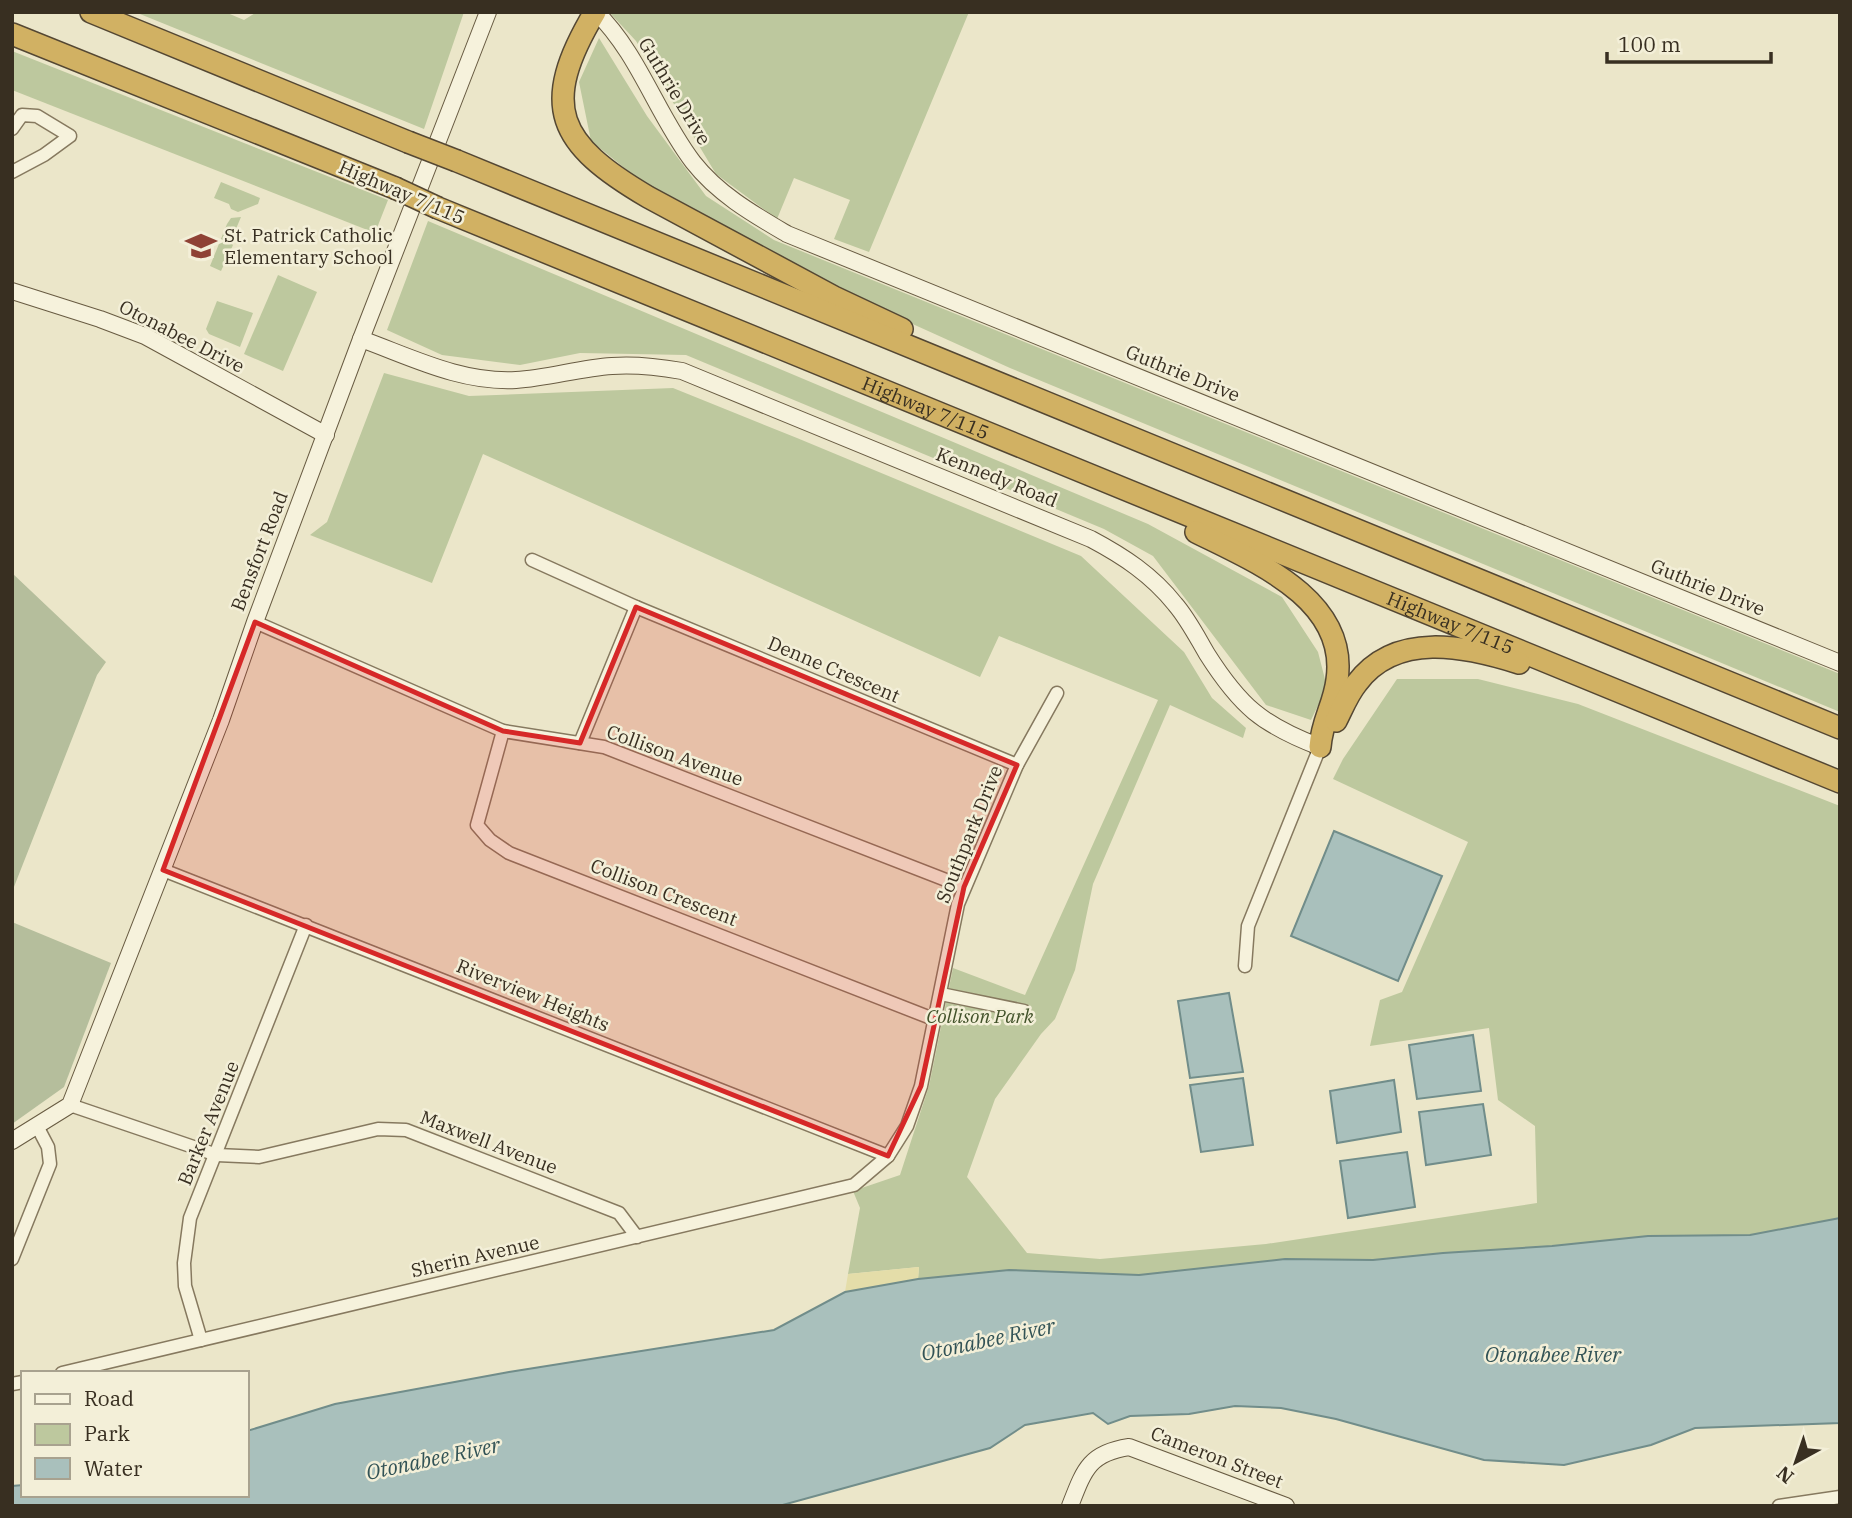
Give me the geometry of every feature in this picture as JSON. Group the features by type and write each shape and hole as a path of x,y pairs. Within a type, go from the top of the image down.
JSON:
{"highway":[{"path":"91,12 1840,728"},
{"path":"596,12 573,58 563,86 565,119 582,150 619,180 648,197 822,291 948,351 992,380"},
{"name":"Highway 7/115","path":"12,34 395,188 438,208 1840,782"},
{"path":"1012,443 1251,559 1299,591 1325,623 1338,662 1338,679 1321,729 1320,747"},
{"path":"1320,747 1356,683 1381,659 1409,648 1429,646 1494,655 1701,727"}],"street":[{"name":"Bensfort Road","path":"70,1105 221,720 361,339 488,12"},
{"name":"Guthrie Drive","path":"596,12 611,26 694,162 737,203 786,234 1840,663"},
{"path":"12,129 22,115 37,116 70,136 44,155 12,172"},
{"name":"Otonabee Drive","path":"12,290 145,336 326,435"},
{"name":"Kennedy Road","path":"361,339 444,371 491,379 516,380 612,366 643,365 682,371 1091,539 1123,556 1158,584 1177,606 1228,685 1255,714 1286,734 1320,747"},
{"name":"Denne Crescent","path":"532,560 636,607 1017,765"},
{"path":"580,743 636,607"},
{"name":"Collison Avenue","path":"255,622 503,731 604,747 964,887"},
{"name":"Southpark Drive","path":"888,1156 906,1126 921,1086 958,904 964,887 1017,765 1057,692"},
{"name":"Collison Crescent","path":"503,731 477,825 490,840 509,853 936,1020"},
{"path":"1245,966 1248,926 1320,747"},
{"name":"Riverview Heights","path":"163,870 888,1156"},
{"name":"Barker Avenue","path":"201,1340 185,1286 184,1263 190,1219 306,925"},
{"path":"941,994 1024,1011"},
{"path":"12,1141 70,1105"},
{"name":"Maxwell Avenue","path":"70,1105 217,1155 259,1157 378,1129 406,1130 620,1213 637,1237"},
{"path":"12,1259 50,1164 48,1147 37,1126"},
{"name":"Sherin Avenue","path":"70,1371 854,1185 888,1156"},
{"name":"Cameron Street","path":"1070,1506 1078,1484 1094,1459 1109,1450 1129,1447 1286,1506"},
{"path":"1779,1506 1840,1497"}],"highlighted area":[{"path":"636,607 1017,765 964,887 921,1086 888,1156 163,870 255,622 503,731 580,743"}],"green space":[{"path":"135,12 225,12 244,20 257,12 464,12 424,129"},
{"path":"609,12 969,12 869,252 834,239 850,200 794,178 777,219 716,174 636,41"},
{"path":"599,38 647,116 706,196 774,240 1840,674 1840,712 1010,368 886,312 648,187 591,141 579,82"},
{"path":"12,51 388,200 375,233 12,90"},
{"path":"221,182 260,198 258,204 238,212 231,209 229,204 214,198"},
{"path":"241,217 230,243 233,245 221,271 210,266 227,224 231,218"},
{"path":"428,221 1148,524 1282,597 1318,652 1327,687 1311,720 1266,705 1153,556 1104,529 686,355 580,353 520,365 442,355 387,330"},
{"path":"278,275 317,292 283,371 244,354"},
{"path":"217,301 253,313 240,347 209,334 206,329"},
{"name":"Collison Park","path":"384,373 469,396 673,388 797,438 1081,556 1184,652 1212,698 1246,728 1243,738 1170,705 1093,884 1075,970 1055,1019 1041,1034 995,1099 967,1177 1027,1253 1100,1259 1266,1244 1537,1203 1535,1126 1498,1100 1489,1028 1370,1046 1380,1000 1402,992 1468,842 1333,779 1343,759 1397,679 1478,679 1578,704 1840,806 1840,1218 1750,1235 1648,1236 1373,1260 1285,1259 1139,1275 1009,1270 918,1279 919,1267 848,1274 860,1208 853,1191 900,1175 929,1086 953,968 1025,995 1158,700 999,636 980,677 483,454 432,583 310,535 327,522"},
{"path":"12,573 106,662 97,675 12,892"},
{"path":"12,922 111,963 64,1087 12,1124"}],"sand":[{"path":"919,1267 918,1279 845,1292 848,1274"}],"water":[{"path":"1334,831 1442,876 1398,981 1291,936"},
{"path":"1229,993 1243,1072 1190,1078 1178,1001"},
{"path":"1473,1035 1481,1091 1417,1099 1409,1045"},
{"path":"1243,1078 1253,1145 1201,1152 1190,1085"},
{"path":"1394,1080 1401,1132 1337,1143 1330,1091"},
{"path":"1483,1104 1491,1155 1426,1165 1419,1112"},
{"path":"1407,1152 1415,1207 1348,1218 1340,1161"},
{"name":"Otonabee River","path":"1840,1218 1840,1423 1695,1428 1651,1445 1564,1465 1484,1460 1336,1419 1281,1408 1235,1406 1189,1414 1130,1416 1108,1424 1093,1413 1025,1425 990,1448 779,1506 12,1506 12,1486 21,1485 21,1497 248,1497 248,1431 335,1404 509,1372 774,1330 845,1292 918,1279 1009,1270 1139,1275 1285,1259 1373,1260 1648,1236 1750,1235"}],"place":[{"name":"St. Patrick Catholic Elementary School","path":"201,246"}]}
